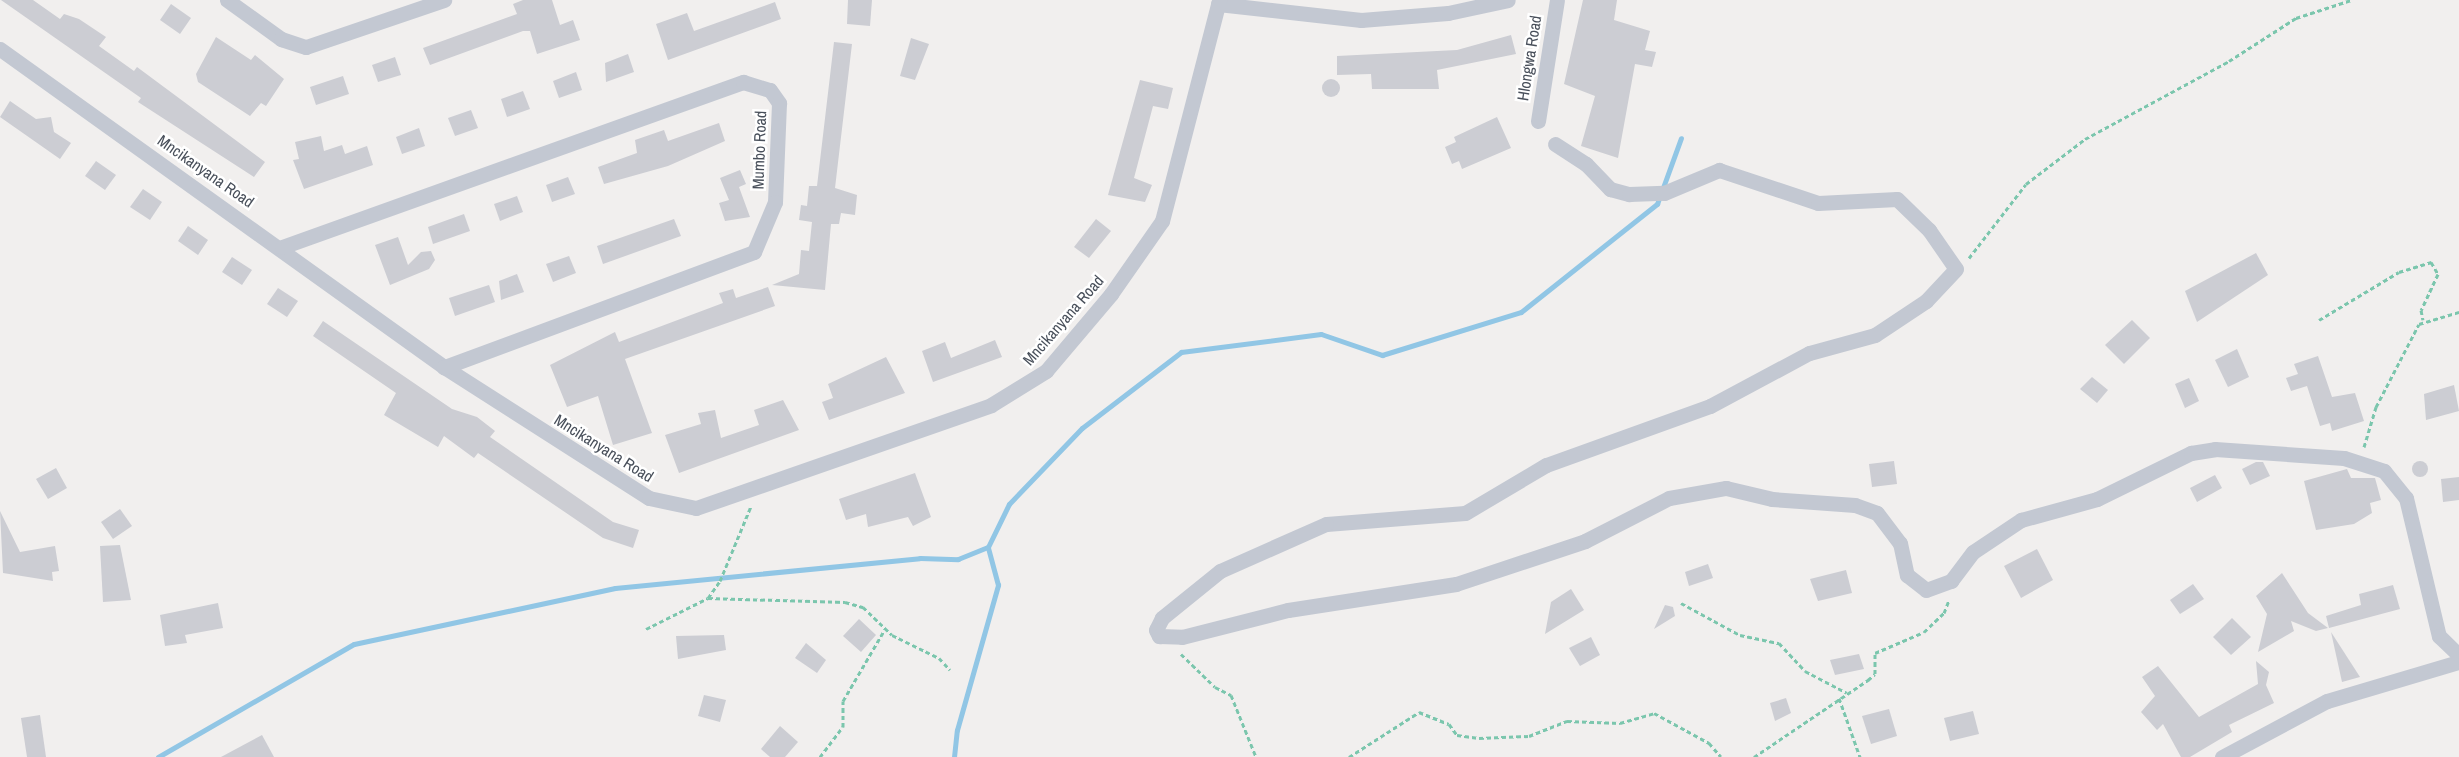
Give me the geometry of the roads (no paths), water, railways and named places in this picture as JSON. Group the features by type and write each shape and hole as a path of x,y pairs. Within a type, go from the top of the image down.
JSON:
{"street":[{"path":"227,0 281,39 306,47 444,0"},
{"path":"1219,2 1361,20 1448,13 1508,0"},
{"name":"Hlongwa Road","path":"1538,122 1557,0"},
{"name":"Mncikanyana Road","path":"0,49 282,247 444,366 649,498 696,508 991,405 1046,371 1112,294 1162,221 1219,2"},
{"name":"Mumbo Road","path":"282,247 743,82 770,90 779,103 775,202 754,252 444,366"},
{"path":"1555,144 1586,164 1610,189 1655,195 1719,170 1818,203 1898,199 1929,230 1956,269 1926,301 1875,334 1809,353 1710,406 1546,465 1465,513 1326,524 1220,571 1162,618 1156,630 1159,636 1173,638 1288,610 1456,584 1585,541 1658,502 1726,488 1867,508 1893,530 1908,575 1926,590 1951,581 1973,552 2021,520 2097,500 2191,453 2215,449 2360,460 2384,471 2406,498 2439,636 2459,655"},
{"path":"2222,757 2327,701 2459,662"}],"waterway":[{"path":"158,757 354,644 615,588 920,558 958,559 988,547 1009,504 1082,428 1181,352 1321,334 1382,355 1521,312 1657,204 1681,138"},
{"path":"954,757 957,730 998,585 988,547"}]}
